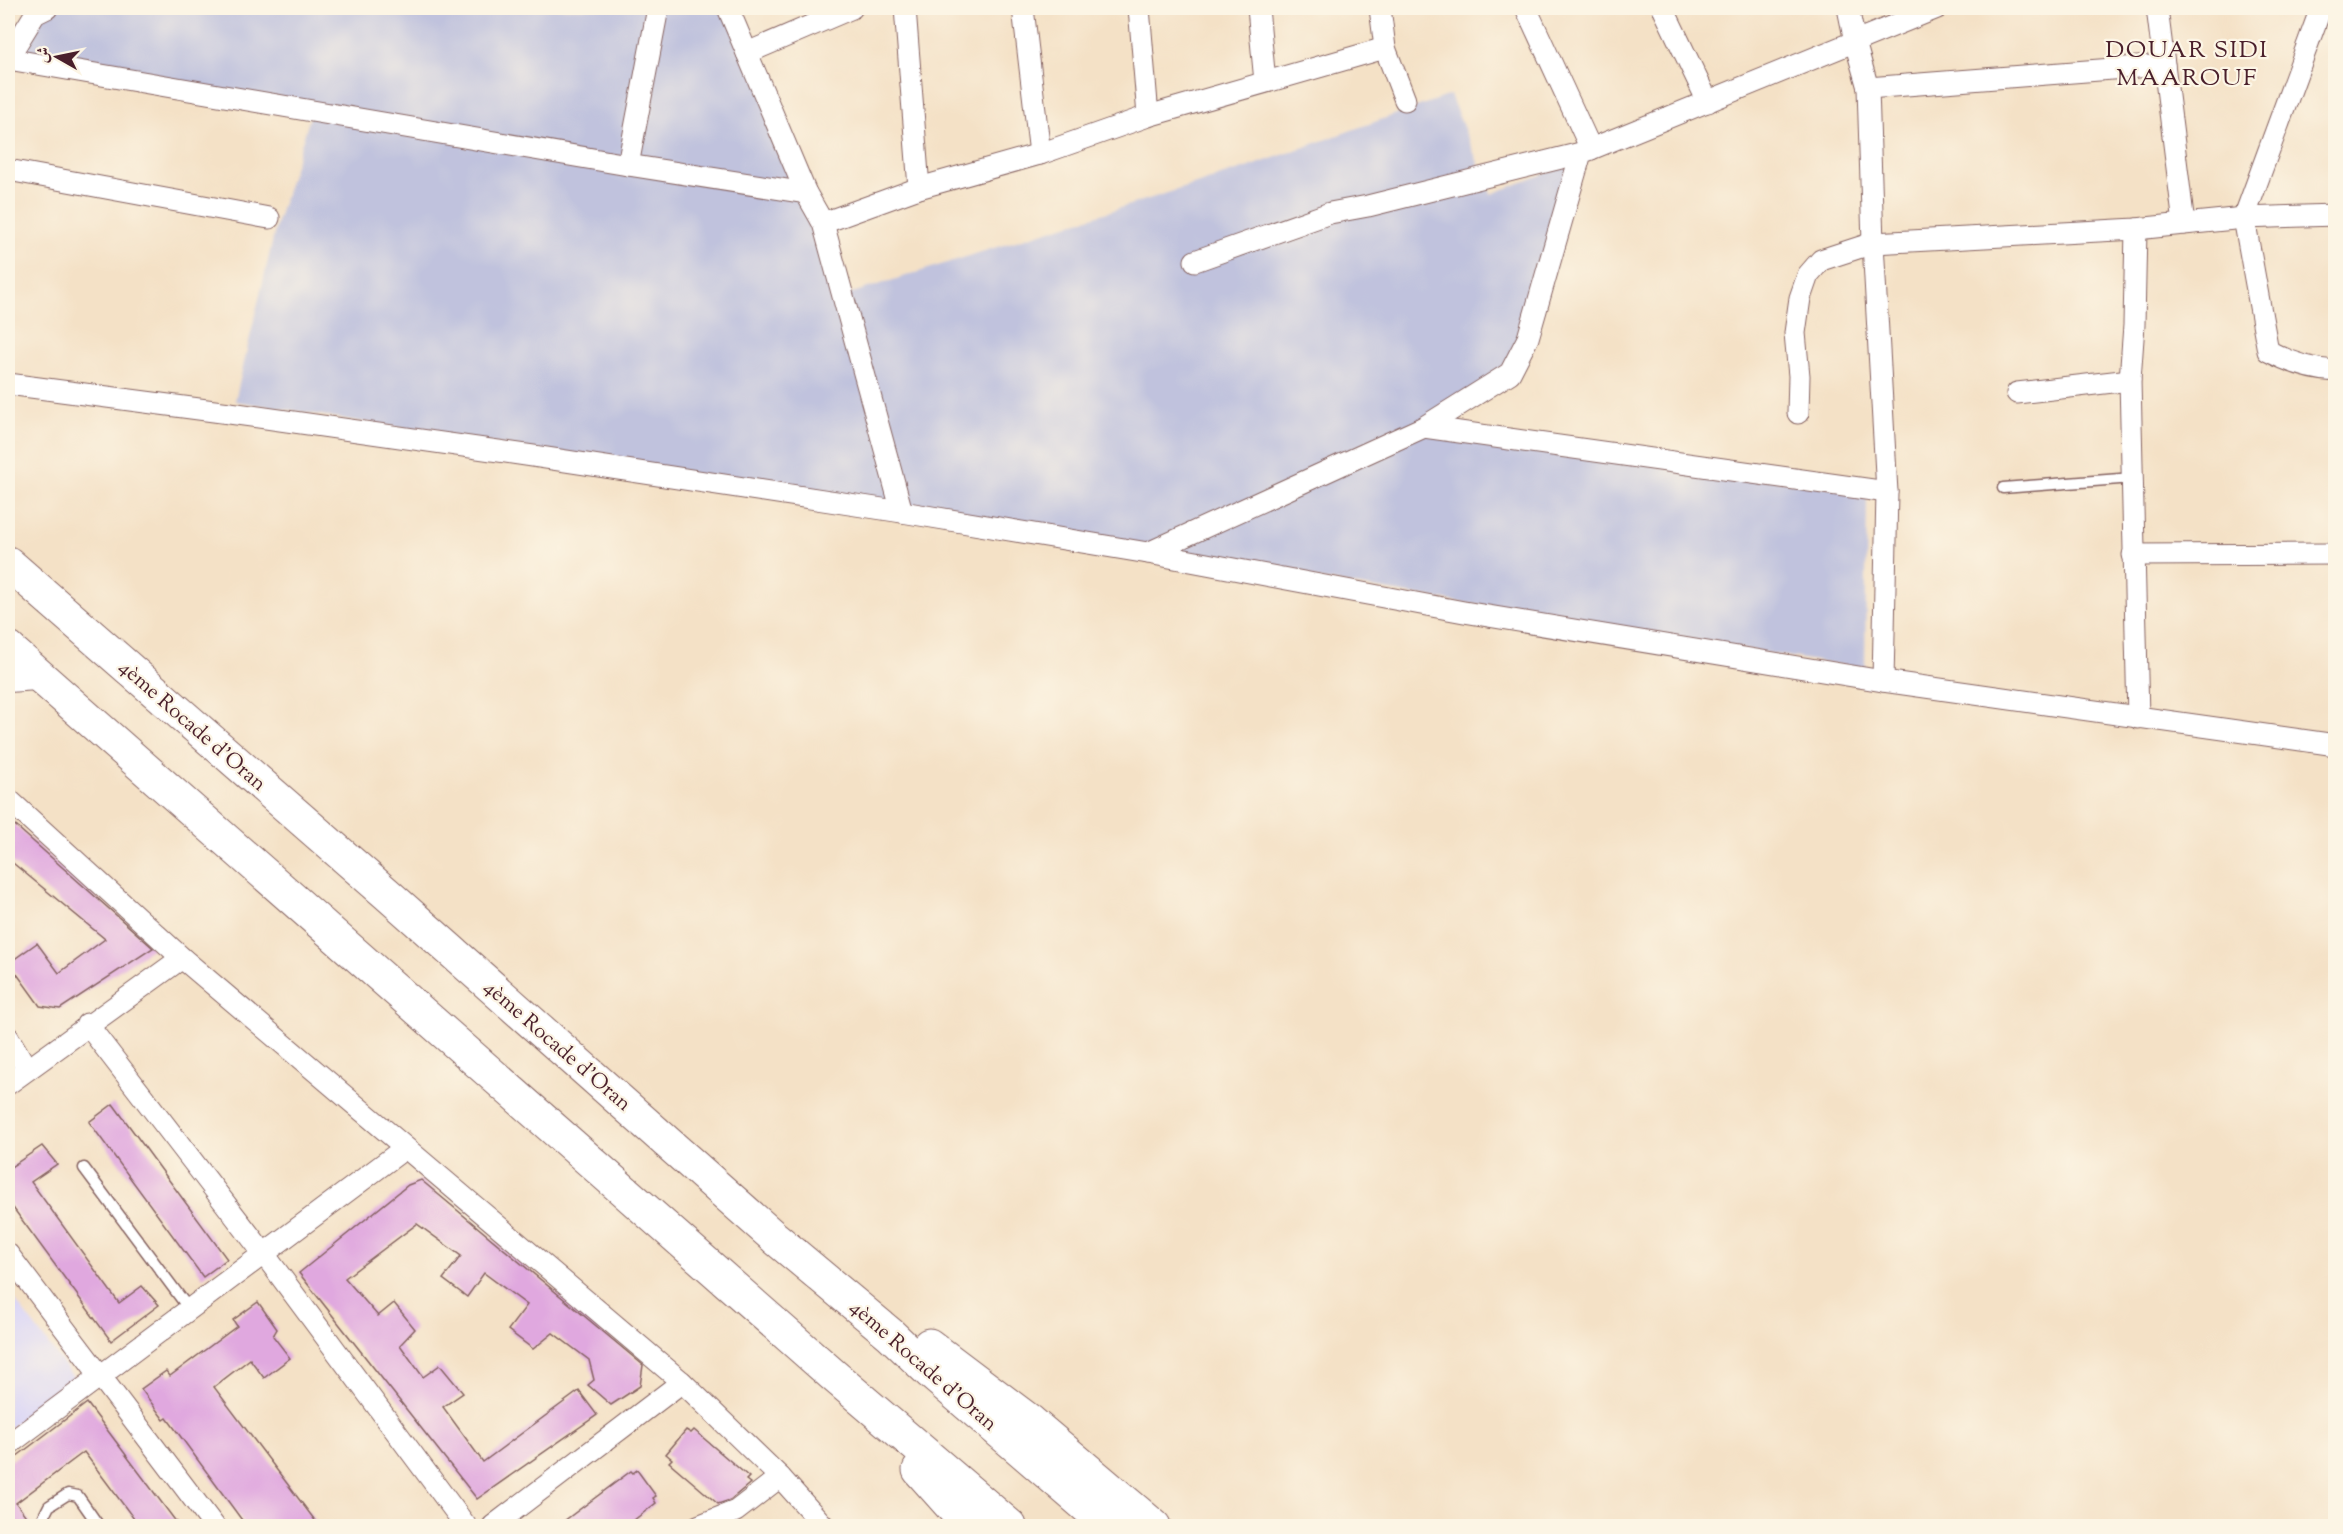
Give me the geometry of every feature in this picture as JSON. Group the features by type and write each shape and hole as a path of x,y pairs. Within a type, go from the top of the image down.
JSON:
{"highway":[{"name":"4ème Rocade d'Oran","path":"8,563 378,886 775,1238 890,1334 931,1373 1109,1527"},
{"path":"8,648 22,676 454,1040 833,1375 1010,1527"},
{"path":"775,1238 911,1330 1031,1422 1154,1527"},
{"path":"833,1375 969,1527"}],"street":[{"path":"46,8 35,14 8,58 627,165 806,193"},
{"path":"627,165 658,8"},
{"path":"728,8 806,193 823,223 902,512"},
{"path":"747,53 852,8"},
{"path":"905,8 920,188"},
{"path":"1023,8 1040,154"},
{"path":"1139,8 1148,116"},
{"path":"1258,8 1265,82"},
{"path":"1380,8 1385,48 1405,100"},
{"path":"1148,553 1424,427 1510,373 1528,338 1586,151 1526,8"},
{"path":"1662,8 1708,102"},
{"path":"1848,8 1868,88 1873,243 1887,492 1883,681"},
{"path":"1195,261 1330,213 1368,206 1586,151 1937,8"},
{"path":"2157,8 2184,224"},
{"path":"2321,8 2244,218 2268,351 2287,361 2321,370 2336,371"},
{"path":"823,223 920,188 1040,154 1148,116 1385,48"},
{"path":"1868,88 2164,65"},
{"path":"8,171 269,218"},
{"path":"1798,413 1799,376 1795,333 1800,298 1808,275 1821,260 1873,243 2136,229 2244,218 2336,215"},
{"path":"2136,229 2134,325 2130,380 2138,718"},
{"path":"2017,393 2130,380"},
{"path":"8,384 533,456 902,512 1148,553 1464,612 1883,681 2336,745"},
{"path":"1424,427 1887,492"},
{"path":"2133,555 2336,554"},
{"path":"8,799 182,958 682,1382 780,1478 824,1527"},
{"path":"8,1084 87,1024 182,958"},
{"path":"87,1024 264,1254 466,1527"},
{"path":"8,1037 27,1070"},
{"path":"8,1445 405,1148"},
{"path":"8,1254 214,1527"},
{"path":"493,1527 682,1382"},
{"path":"698,1527 736,1510 780,1478"}],"lane":[{"path":"2003,488 2133,478"},
{"path":"84,1168 189,1309"},
{"path":"52,1527 44,1516 49,1506 68,1494 78,1496 99,1527"}],"shaded area":[{"path":"35,8 733,8 843,296 1246,168 1450,95 1491,194 1570,164 1532,300 1510,360 1431,433 1867,492 1865,669 235,401 277,222 312,111 8,58"},
{"path":"8,1291 74,1378 8,1429"}],"building":[{"path":"8,819 153,948 60,1009 40,1006 9,963 37,943 59,973 105,939 8,859"},
{"path":"113,1104 227,1259 203,1277 89,1122"},
{"path":"42,1146 57,1164 31,1182 119,1303 142,1286 159,1305 111,1341 8,1201 8,1169"},
{"path":"421,1180 643,1365 640,1386 611,1405 588,1385 594,1380 589,1360 553,1333 533,1349 508,1330 527,1305 484,1273 467,1297 443,1279 461,1256 417,1224 345,1278 378,1316 394,1303 415,1329 400,1345 423,1377 440,1365 463,1393 443,1407 483,1462 579,1391 597,1415 477,1499 299,1273 408,1185"},
{"path":"258,1302 277,1329 273,1336 290,1358 264,1378 250,1359 214,1387 320,1527 247,1527 167,1418 164,1420 141,1389 166,1371 170,1376 237,1326 233,1320"},
{"path":"87,1403 180,1527 140,1527 84,1452 16,1503 34,1527 8,1527 8,1463"},
{"path":"686,1430 691,1433 694,1430 749,1477 746,1480 750,1483 730,1500 718,1504 669,1462 672,1459 666,1454"},
{"path":"637,1470 656,1496 653,1498 656,1503 625,1527 556,1527 631,1471 633,1473"}],"district":[{"name":"DOUAR SIDI MAAROUF","path":"2187,63"}]}
